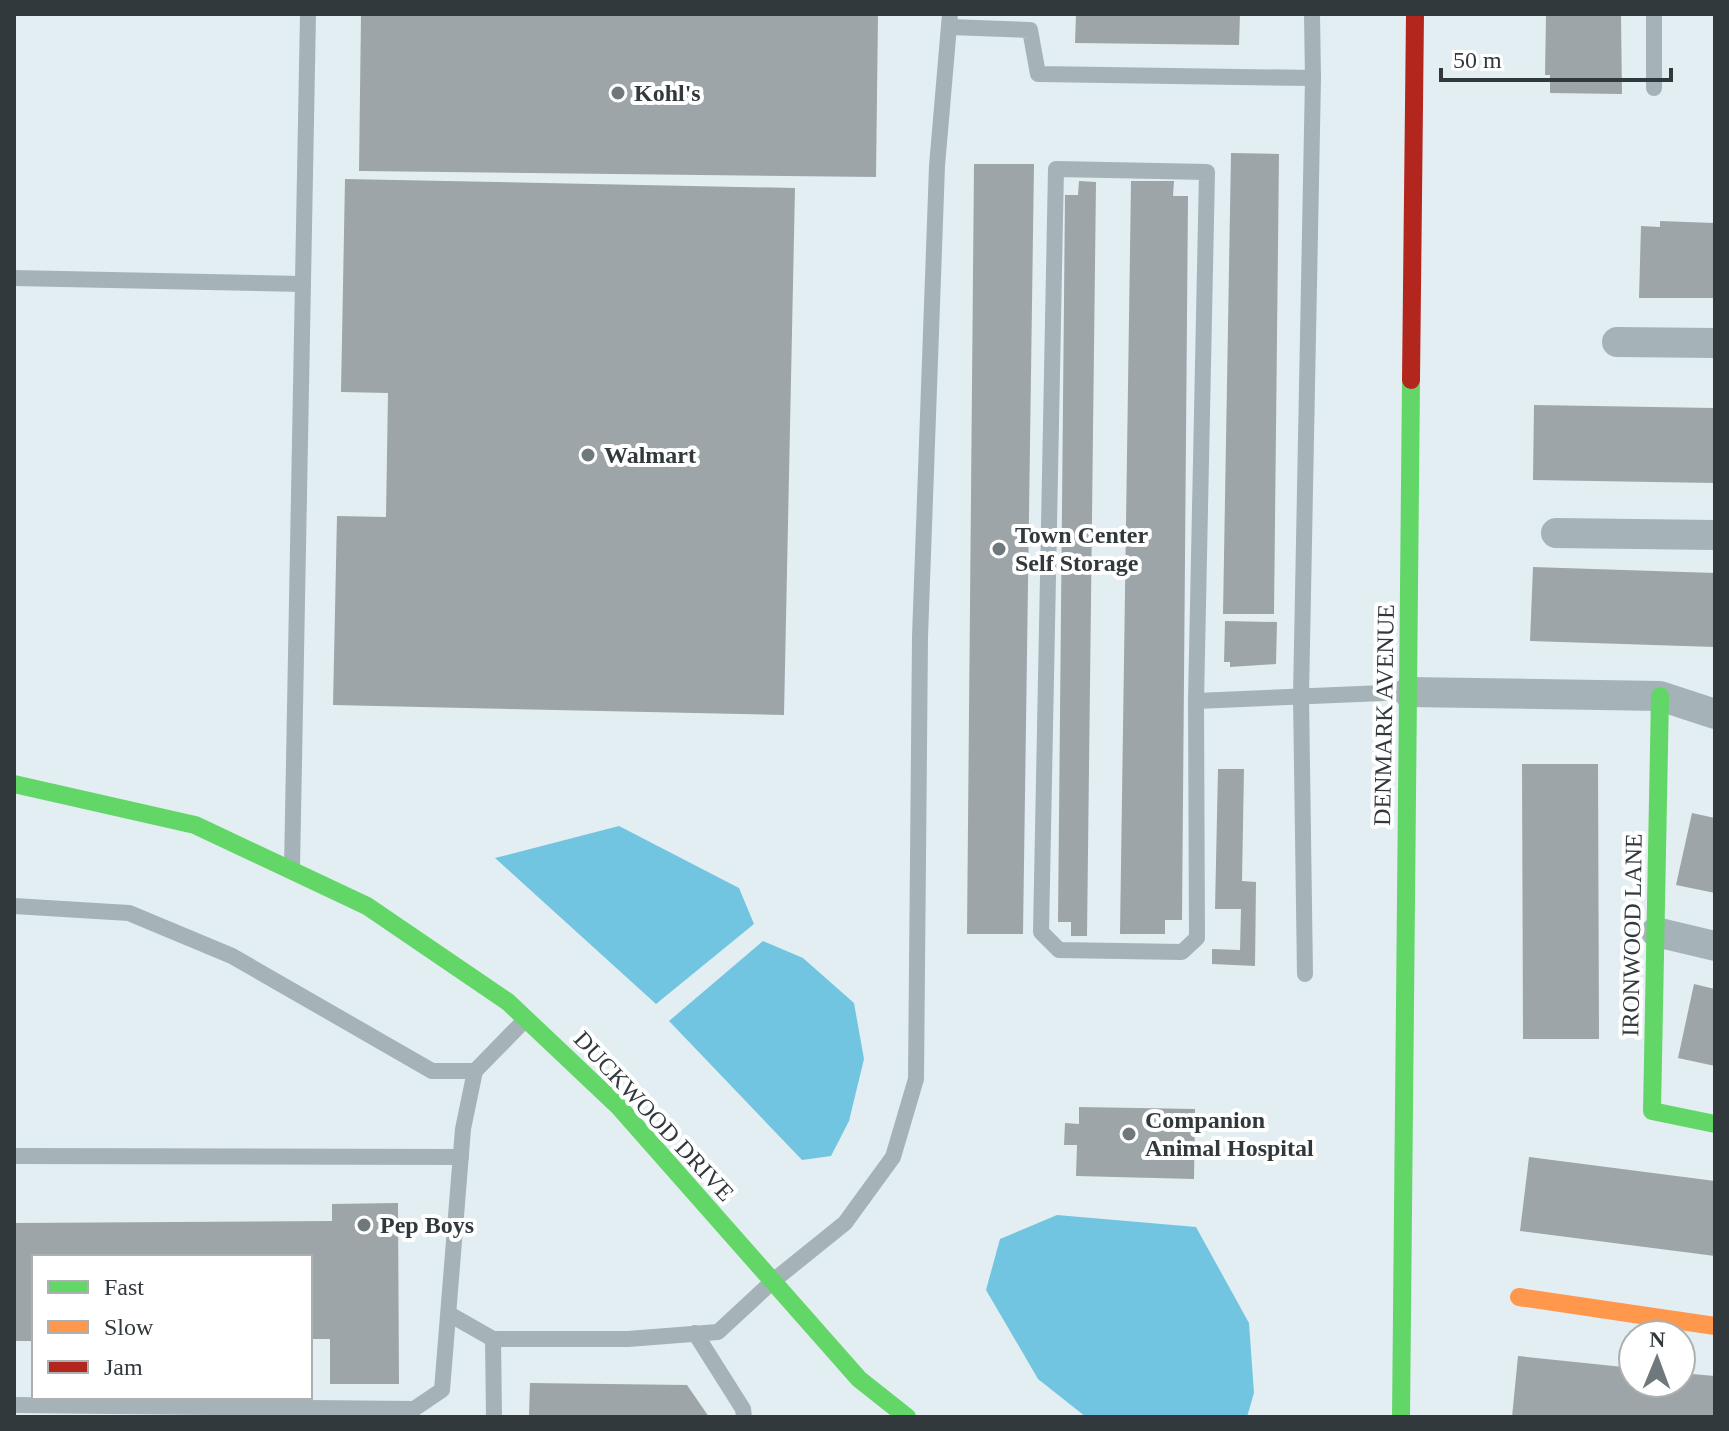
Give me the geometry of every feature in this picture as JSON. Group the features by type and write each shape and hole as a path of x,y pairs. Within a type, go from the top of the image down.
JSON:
{"street":[{"name":"DENMARK AVENUE","path":"1401,1417 1415,14"},
{"path":"1617,342 1715,343"},
{"path":"1556,533 1715,535"},
{"path":"1408,692 1660,696 1715,714"},
{"name":"IRONWOOD LANE","path":"1660,696 1652,1111 1715,1124"},
{"name":"DUCKWOOD DRIVE","path":"14,784 195,825 367,906 508,1002 619,1107 859,1379 907,1417"},
{"path":"1656,932 1715,946"},
{"path":"1519,1297 1715,1326"}],"lane":[{"path":"292,871 308,14"},
{"path":"1305,974 1301,696 1312,14"},
{"path":"1654,14 1654,88"},
{"path":"449,1314 493,1339 628,1339 718,1332 773,1281 845,1223 893,1157 916,1079 920,637 937,166 950,21 1030,30 1038,74 1313,78"},
{"path":"1056,169 1207,172 1196,701 1197,938 1182,952 1059,950 1041,932 1056,169"},
{"path":"14,278 303,284"},
{"path":"1196,701 1408,692"},
{"path":"14,906 129,913 232,956 432,1071 475,1071"},
{"path":"14,1405 414,1409 442,1390 463,1129 475,1071 526,1019"},
{"path":"14,1156 461,1157"},
{"path":"695,1333 743,1409 744,1417"},
{"path":"493,1339 494,1417"}],"water":[{"path":"619,826 739,888 754,924 656,1004 495,858"},
{"path":"763,941 803,958 854,1003 864,1059 849,1121 831,1156 802,1160 669,1021"},
{"path":"1057,1215 1196,1227 1249,1323 1254,1393 1247,1417 1086,1417 1038,1379 986,1290 1000,1239"}],"building":[{"name":"Kohl's","path":"361,14 878,14 876,177 359,171"},
{"path":"1076,14 1240,14 1239,45 1075,43"},
{"path":"1546,14 1621,14 1622,94 1550,93 1550,75 1545,75"},
{"path":"1231,153 1279,154 1274,614 1223,614"},
{"name":"Town Center Self Storage","path":"974,164 1034,164 1023,934 967,934"},
{"name":"Walmart","path":"345,179 795,188 784,715 333,705 337,516 386,517 388,393 341,392"},
{"name":"Town Center Self Storage","path":"1079,181 1096,182 1087,936 1071,936 1071,922 1058,922 1065,195 1078,195"},
{"name":"Town Center Self Storage","path":"1131,181 1174,181 1173,196 1188,196 1182,920 1165,920 1165,934 1120,934"},
{"path":"1660,221 1715,223 1715,298 1639,298 1641,226 1660,227"},
{"path":"1534,405 1715,408 1715,483 1533,480"},
{"path":"1533,567 1715,573 1715,647 1530,641"},
{"path":"1225,621 1277,622 1276,664 1230,667 1230,662 1224,662"},
{"path":"1522,764 1598,764 1599,1039 1523,1039"},
{"path":"1218,769 1244,769 1242,881 1256,882 1255,966 1212,964 1212,949 1240,950 1241,909 1215,909"},
{"path":"1692,813 1715,818 1715,893 1676,885"},
{"path":"1694,984 1715,989 1715,1066 1678,1058"},
{"name":"Companion Animal Hospital","path":"1079,1107 1195,1109 1194,1179 1076,1176 1077,1145 1064,1145 1065,1123 1079,1124"},
{"path":"1529,1157 1715,1181 1715,1256 1520,1231"},
{"path":"398,1203 399,1384 330,1384 330,1339 312,1339 312,1255 32,1255 32,1341 14,1341 14,1223 332,1221 332,1204"},
{"path":"1518,1356 1617,1366 1617,1399 1697,1399 1697,1374 1715,1376 1715,1417 1512,1417"},
{"path":"530,1383 687,1385 709,1417 529,1417"}],"traffic: fast":[{"path":"1401,1417 1411,380"},
{"path":"1660,696 1652,1111 1715,1124"},
{"path":"14,784 195,825 367,906 508,1002 619,1107 859,1379 907,1417"}],"traffic: slow":[{"path":"1519,1297 1715,1326"}],"traffic: jam":[{"path":"1411,380 1415,14"}],"place":[{"name":"Kohl's","path":"618,93"},
{"name":"Walmart","path":"588,455"},
{"name":"Town Center Self Storage","path":"999,549"},
{"name":"Companion Animal Hospital","path":"1129,1134"},
{"name":"Pep Boys","path":"364,1225"}]}
